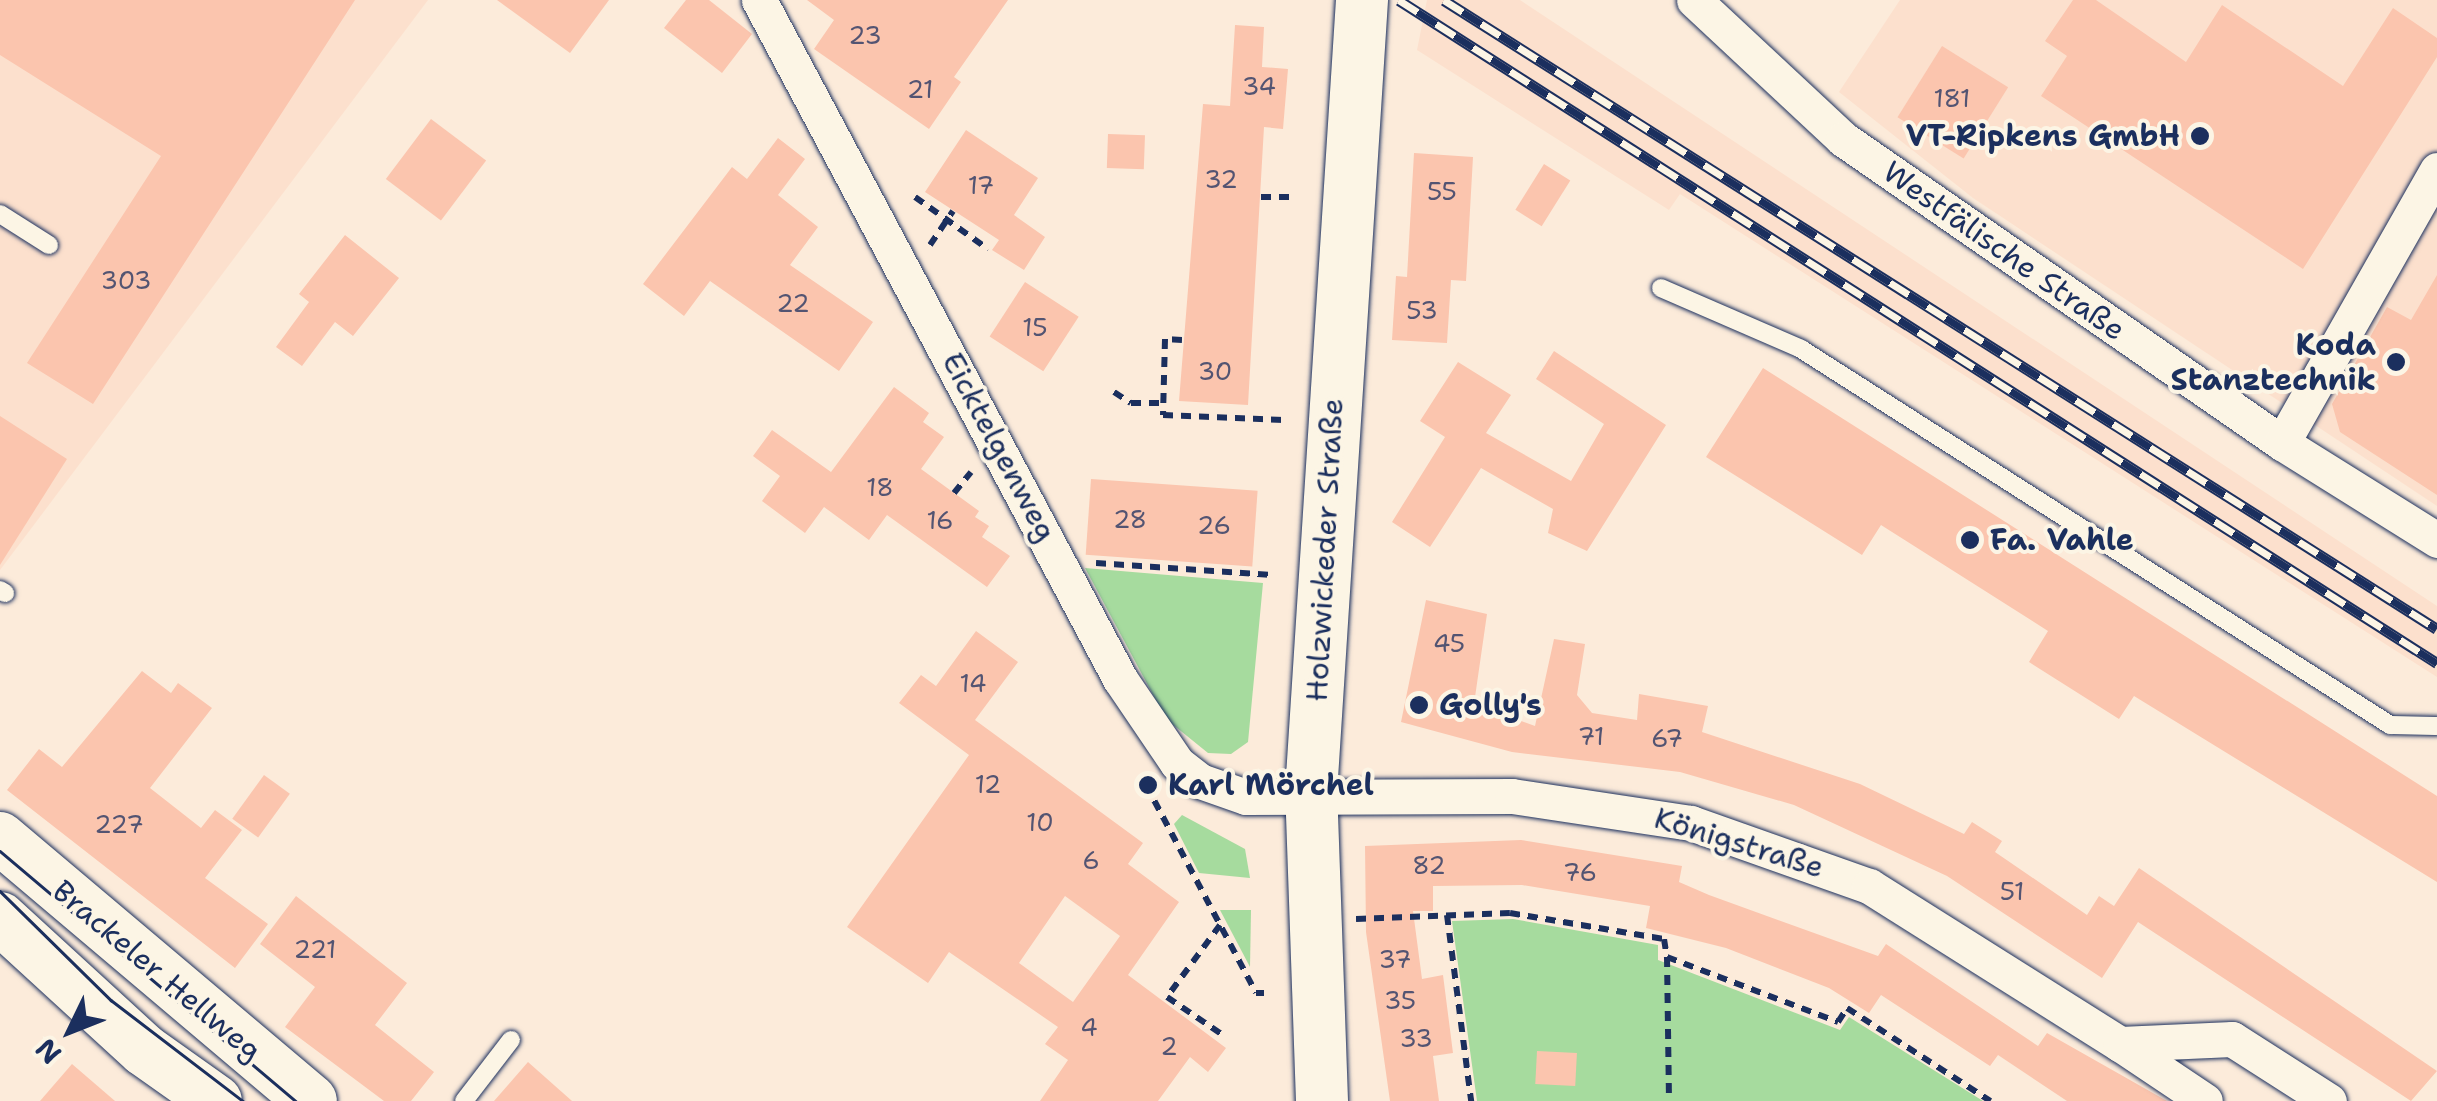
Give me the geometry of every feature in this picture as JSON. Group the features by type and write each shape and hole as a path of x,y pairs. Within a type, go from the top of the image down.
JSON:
{"main road":[{"name":"Holzwickeder Straße","path":"1322,1101 1311,793 1362,0"},
{"name":"Brackeler Hellweg","path":"1,840 312,1101"},
{"name":"Brackeler Hellweg","path":"0,918 118,1028 216,1101"}],"street":[{"name":"Eicktelgenweg","path":"759,0 1146,724 1177,763 1246,798 1311,793"},
{"name":"Westfälische Straße","path":"1694,0 1843,138 2282,443 2437,540"},
{"path":"2282,443 2437,170"},
{"name":"Königstraße","path":"1311,793 1512,796 1606,806 1781,850 1908,908 2205,1101"},
{"path":"2120,1044 2232,1039 2330,1101"}],"lane":[{"path":"0,214 49,244"},
{"path":"1661,288 1801,350 2390,726 2437,726"},
{"path":"464,1101 511,1040"}],"path":[{"path":"1261,197 1297,197"},
{"path":"915,198 988,248"},
{"path":"1182,340 1165,339 1163,415 1284,420"},
{"path":"1114,392 1131,403 1164,403"},
{"path":"954,493 976,469"},
{"path":"1065,570 1082,562 1131,562 1274,574"},
{"path":"1137,768 1256,993 1264,992"},
{"path":"1350,920 1510,913 1664,938 1669,1101"},
{"path":"1447,915 1472,1101"},
{"path":"1220,925 1167,997 1223,1035"},
{"path":"1667,957 1838,1022 1847,1008 1990,1101"}],"shaded area":[{"path":"0,0 428,0 0,570"},
{"path":"1427,0 1520,0 2437,606 2437,677 1680,194 1669,210 1417,50"},
{"path":"1900,0 2437,0 2437,506 1973,198 1839,92"}],"green space":[{"path":"1085,568 1263,583 1248,742 1231,754 1208,753 1166,719"},
{"path":"1182,815 1245,849 1250,878 1199,873 1174,824"},
{"path":"1220,910 1251,910 1250,967"},
{"path":"1513,919 1658,945 1658,960 1840,1030 1849,1017 1983,1101 1477,1101 1452,921"}],"building":[{"path":"0,0 355,0 93,404 27,363 161,156 0,55"},
{"path":"497,0 609,0 570,53"},
{"path":"686,0 709,0 752,34 722,73 664,28"},
{"path":"807,0 1008,0 954,77 961,82 929,129 814,49 834,20"},
{"name":"VT-Ripkens GmbH","path":"2073,0 2096,0 2186,62 2222,5 2343,86 2393,8 2437,38 2437,57 2303,269 2041,96 2067,56 2045,41"},
{"path":"1235,25 1264,27 1262,67 1288,69 1283,129 1264,127 1248,405 1179,401 1203,104 1230,106"},
{"path":"1942,46 2008,87 1964,159 1897,117"},
{"path":"431,119 486,161 441,220 386,179"},
{"path":"966,130 1038,178 1014,215 1045,237 1024,270 992,250 999,240 925,192"},
{"path":"1108,134 1145,135 1144,169 1107,168"},
{"path":"778,138 805,159 778,195 818,227 790,265 873,322 839,371 710,281 684,316 643,284 732,167 747,179"},
{"path":"1414,153 1473,157 1466,281 1451,280 1447,343 1392,340 1396,276 1407,277"},
{"path":"1544,164 1570,180 1542,226 1515,210"},
{"path":"345,235 399,278 353,336 335,322 302,366 276,347 309,302 299,294"},
{"name":"Koda Stanztechnik","path":"2437,275 2437,495 2340,432 2332,404 2387,307 2411,320"},
{"path":"1025,282 1079,317 1043,371 990,337"},
{"path":"1554,351 1666,425 1587,551 1548,533 1553,509 1481,468 1430,547 1392,522 1445,437 1420,421 1458,362 1511,395 1486,433 1571,481 1604,424 1536,379"},
{"name":"Fa. Vahle","path":"1763,368 2437,796 2437,882 2134,696 2119,719 2029,662 2048,631 1881,525 1862,555 1706,457"},
{"path":"894,387 929,413 923,422 944,437 921,469 979,511 975,517 989,526 982,537 1010,556 987,587 887,515 869,540 824,507 805,533 762,501 780,476 753,456 772,430 831,472"},
{"path":"0,416 67,459 0,565"},
{"path":"1091,479 1258,491 1252,566 1086,555"},
{"path":"1426,600 1487,614 1474,704 1535,726 1554,639 1585,644 1577,695 1592,713 1637,720 1639,694 1708,706 1702,732 1860,784 1964,834 1972,822 2002,841 1995,852 2087,915 2099,896 2114,906 2139,868 2437,1071 2411,1101 2138,922 2102,978 1947,876 1794,805 1680,772 1512,752 1401,722"},
{"path":"976,631 1018,662 975,720 1143,843 1128,864 1179,902 1128,975 1226,1048 1208,1072 1190,1057 1158,1101 1040,1101 1068,1060 1045,1044 1058,1027 949,952 928,983 847,927 969,755 899,703 921,675 936,686","holes":["1065,896 1120,936 1073,1002 1019,963"]},
{"path":"142,671 171,693 178,683 212,708 150,788 201,828 215,810 242,830 205,878 268,924 235,968 7,790 39,749 62,767"},
{"path":"264,775 290,794 258,837 232,819"},
{"path":"1521,840 1682,866 1679,882 1709,895 1878,956 1886,944 2038,1046 2047,1033 2167,1101 2067,1101 1998,1055 1990,1066 1881,995 1869,1013 1829,988 1726,948 1646,928 1650,906 1522,885 1433,886 1433,911 1413,911 1422,979 1443,975 1453,1053 1433,1056 1439,1101 1390,1101 1366,932 1365,846"},
{"path":"296,896 407,983 375,1025 434,1072 411,1101 384,1101 285,1027 315,987 260,944"},
{"path":"1537,1051 1577,1053 1575,1086 1535,1084"},
{"path":"528,1062 572,1101 494,1101"},
{"path":"72,1064 115,1101 40,1101"}],"tram line":[{"path":"0,851 296,1101"},
{"path":"0,891 111,1000 243,1101"}],"railway":[{"path":"1399,0 2437,663"},
{"path":"1444,0 2437,629"}],"place":[{"name":"VT-Ripkens GmbH","path":"2200,136"},
{"name":"Koda Stanztechnik","path":"2396,362"},
{"name":"Fa. Vahle","path":"1970,540"},
{"name":"Golly's","path":"1419,705"},
{"name":"Karl Mörchel","path":"1148,785"}]}
